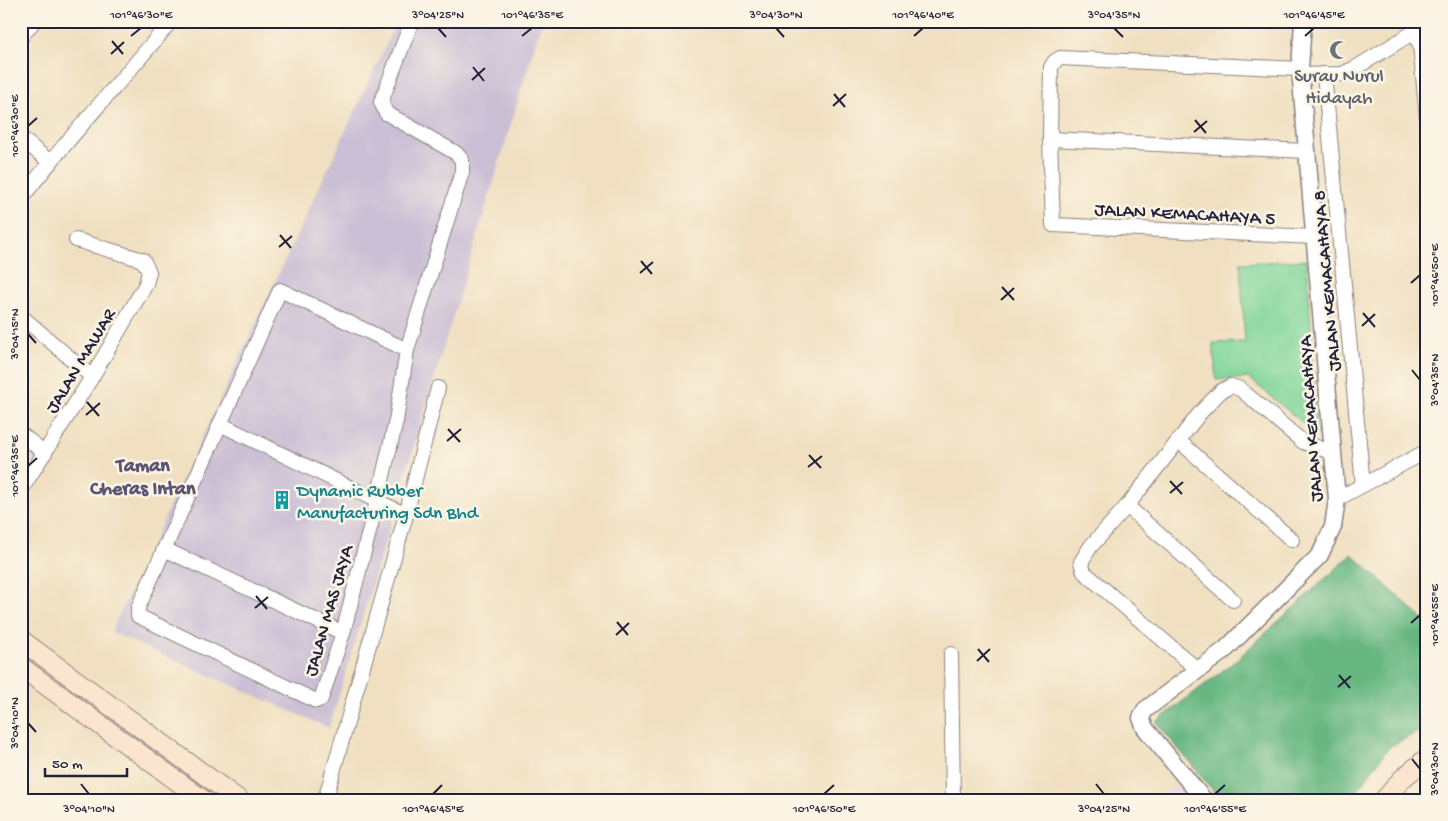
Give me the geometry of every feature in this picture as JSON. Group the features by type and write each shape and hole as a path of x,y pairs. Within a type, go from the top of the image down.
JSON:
{"main road":[{"path":"21,640 239,800"},
{"path":"21,667 203,800"},
{"path":"1384,800 1403,778 1427,758"}],"street":[{"path":"21,36 34,21"},
{"path":"21,199 50,162 172,21"},
{"name":"JALAN MAS JAYA","path":"164,548 138,608 138,616 316,701 321,699 343,633 377,501 396,422 407,350 462,172 462,160 456,153 386,114 381,102 412,21"},
{"name":"JALAN KEMACAHAYA","path":"1204,800 1145,728 1141,718 1145,710 1226,649 1320,554 1333,527 1337,499 1300,72 1303,21"},
{"path":"1307,151 1050,140 1051,68 1055,61 1060,58 1342,74 1358,67 1427,24"},
{"path":"1412,33 1420,44 1427,119"},
{"name":"JALAN KEMACAHAYA 8","path":"1324,74 1363,485"},
{"path":"21,138 50,162"},
{"name":"JALAN KEMACAHAYA 5","path":"1050,140 1053,225 1315,236"},
{"name":"JALAN MAWAR","path":"21,490 92,377 146,284 149,272 143,260 76,240"},
{"path":"343,633 164,548 280,290 407,350"},
{"path":"21,316 92,377"},
{"path":"1198,670 1084,572 1081,562 1090,546 1127,506 1200,413 1221,391 1232,386 1240,389 1304,442 1333,453"},
{"path":"325,800 406,515 438,388"},
{"path":"220,424 406,515"},
{"path":"21,434 45,453"},
{"path":"1179,441 1292,540"},
{"path":"1337,499 1427,451"},
{"path":"1127,506 1233,600"},
{"path":"950,654 953,800"}],"shaded area":[{"path":"397,21 542,21 329,728 111,632"},
{"path":"1176,786 1186,800 1155,800"}],"green space":[{"path":"1307,260 1317,435 1249,378 1216,380 1213,343 1245,342 1240,263"},
{"path":"1352,554 1427,623 1427,727 1389,747 1351,800 1221,800 1156,722 1234,662"}],"place":[{"name":"Surau Nurul Hidayah","path":"1339,50"},
{"name":"Dynamic Rubber Manufacturing Sdn Bhd","path":"282,500"}],"district":[{"name":"Taman Cheras Intan","path":"143,476"}]}
